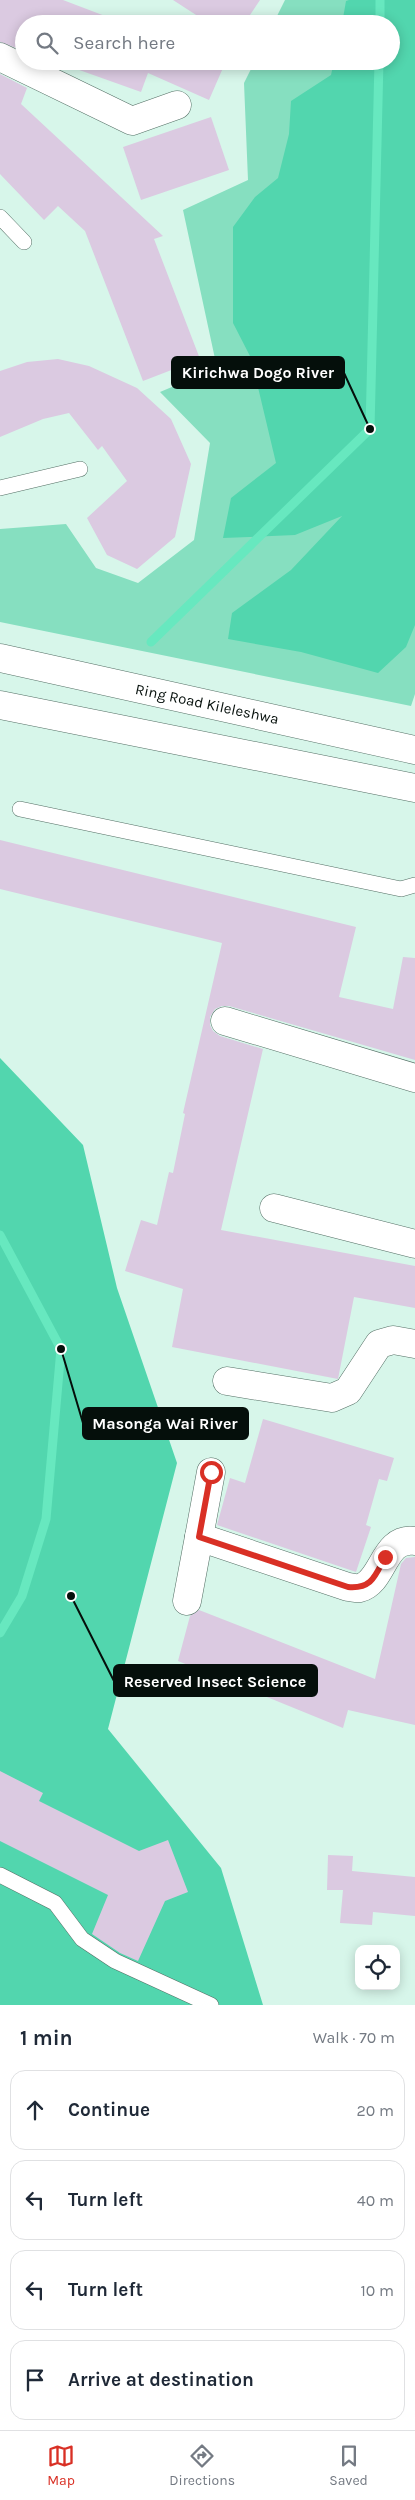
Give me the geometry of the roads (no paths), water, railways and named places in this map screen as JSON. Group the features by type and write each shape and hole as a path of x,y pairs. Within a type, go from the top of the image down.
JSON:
{"street":[{"path":"0,57 15,64"},
{"path":"27,70 132,121 177,105"},
{"name":"Ring Road Kileleshwa","path":"0,658 415,750"},
{"path":"0,705 415,788"},
{"path":"225,1021 415,1078"},
{"path":"274,1208 415,1244"},
{"path":"227,1381 332,1398 348,1391 379,1344 394,1340 415,1344"},
{"path":"186,1602 211,1472"},
{"path":"199,1537 348,1587 360,1588 372,1581 385,1557 397,1545 415,1541"}],"lane":[{"path":"0,217 24,242"},
{"path":"0,488 80,469"},
{"path":"20,809 401,889 415,885"},
{"path":"0,1876 55,1903 82,1939 114,1962 211,2005"}],"waterway":[{"path":"380,0 380,15"},
{"path":"151,642 370,429 379,70"},
{"path":"0,1235 61,1349 46,1519 22,1596 0,1633"}],"place":[{"name":"Kirichwa Dogo River","path":"370,429"},
{"name":"Masonga Wai River","path":"61,1349"},
{"name":"Reserved Insect Science","path":"71,1596"}]}
